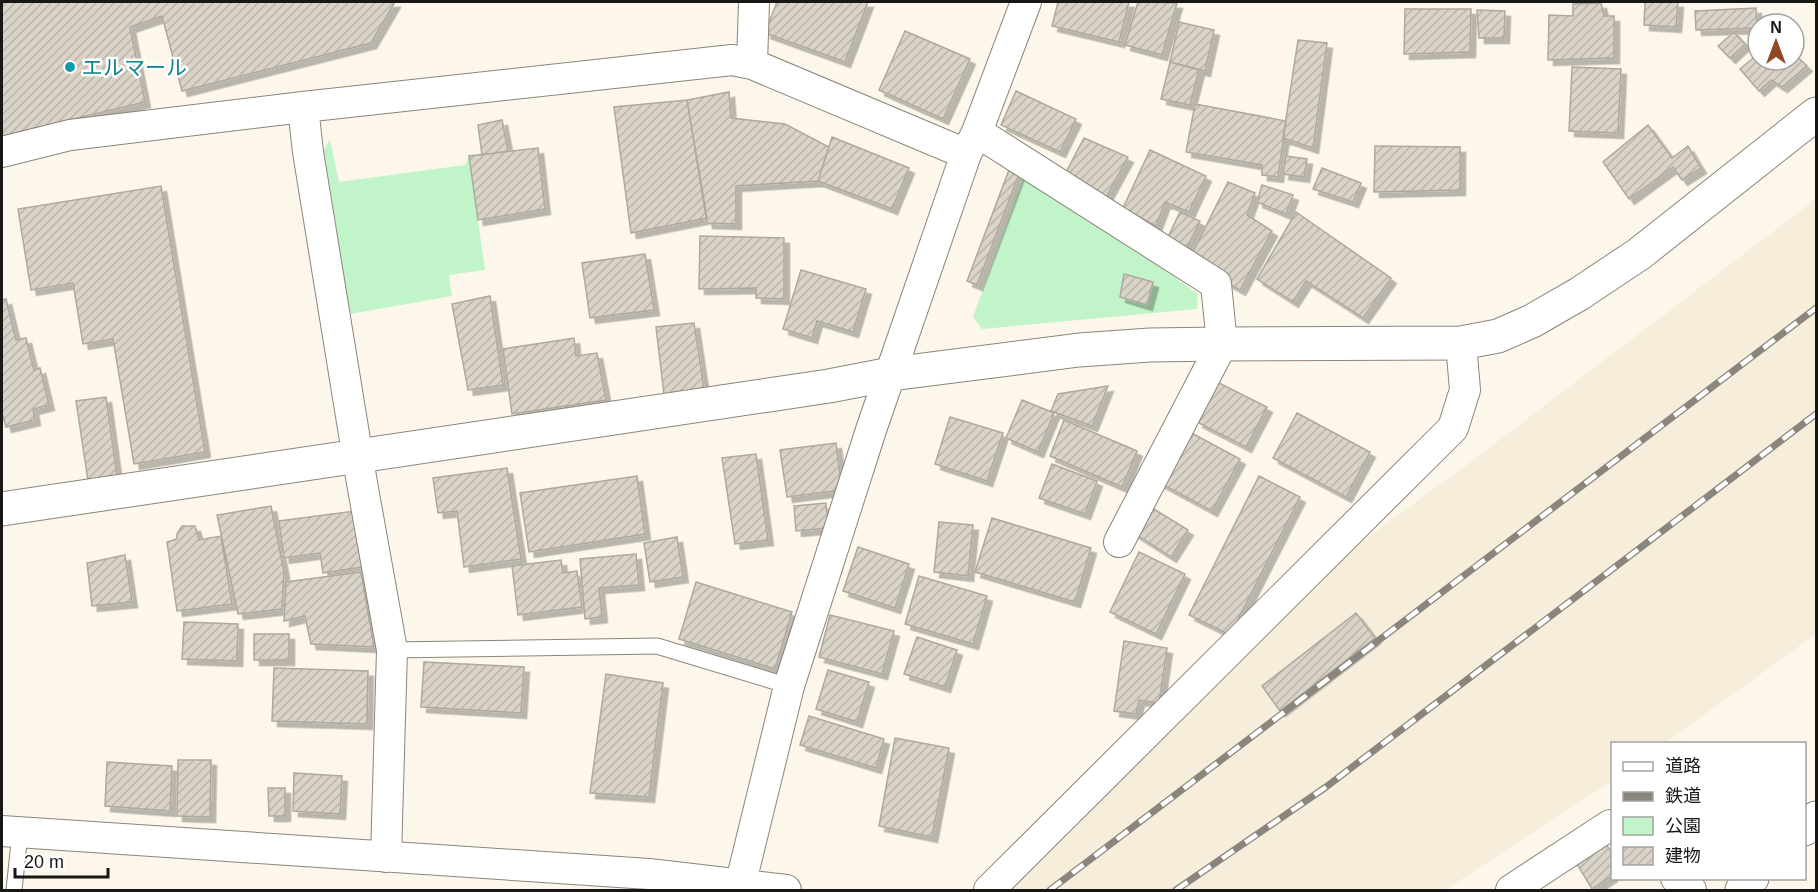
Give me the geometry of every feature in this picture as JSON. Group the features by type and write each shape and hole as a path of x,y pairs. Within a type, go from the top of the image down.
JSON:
{"street":[{"path":"752,64 754,2"},
{"path":"740,888 789,686 891,374 971,143 1026,2"},
{"path":"2,152 70,135 303,107 732,60 752,64 971,143 1216,284 1222,344 1119,542"},
{"path":"303,107 310,164 392,650 386,857"},
{"path":"2,509 829,386 891,374 1079,350 1150,345 1461,343 1498,336 1532,321 1579,294 1639,254 1816,114"},
{"path":"989,891 1453,428 1465,390 1461,343"},
{"path":"1511,891 1611,826"},
{"path":"11,832 649,874 740,888 786,891"},
{"path":"1677,880 1691,891"}],"lane":[{"path":"392,650 657,646 789,686"},
{"path":"11,832 14,891"}],"shaded area":[{"path":"1816,199 1816,634 1666,742 1611,742 1611,782 1445,890 1002,890 1357,545 1469,463"}],"green space":[{"path":"330,139 339,182 465,165 469,156 485,270 449,275 452,296 350,314 321,155"},
{"path":"1023,179 1135,249 1198,294 1197,309 982,329 973,317"}],"building":[{"name":"エルマール","path":"2,2 395,2 371,43 182,91 162,16 130,27 145,102 2,136"},
{"path":"777,2 868,2 845,62 765,33"},
{"path":"1058,2 1129,2 1119,42 1052,26"},
{"path":"1138,2 1177,3 1162,55 1125,45"},
{"path":"1645,2 1678,2 1676,27 1644,25"},
{"path":"1601,3 1604,16 1614,16 1614,58 1548,60 1549,15 1573,16 1573,4"},
{"path":"1756,8 1756,12 1746,12 1746,28 1696,30 1695,11"},
{"path":"1405,9 1471,9 1470,52 1404,54"},
{"path":"1477,10 1505,11 1504,38 1479,38"},
{"path":"1179,22 1214,30 1205,71 1170,62"},
{"path":"905,31 970,59 943,119 879,90"},
{"path":"1734,32 1745,44 1730,58 1718,46"},
{"path":"1298,40 1327,43 1313,148 1283,138"},
{"path":"1170,62 1199,70 1190,105 1161,99"},
{"path":"1746,64 1746,72 1800,72 1782,87 1771,80 1759,91 1740,69"},
{"path":"1572,67 1621,69 1618,133 1569,131"},
{"path":"1016,91 1076,119 1060,152 1001,125"},
{"path":"729,92 731,118 785,124 829,147 818,181 736,186 736,224 707,223 687,100"},
{"path":"687,100 707,218 631,233 614,107"},
{"path":"1195,104 1286,121 1278,177 1262,175 1262,165 1186,152"},
{"path":"502,120 508,151 482,155 478,125"},
{"path":"1648,125 1672,158 1688,146 1701,168 1682,180 1673,167 1629,199 1603,162"},
{"path":"832,137 909,168 892,209 818,181"},
{"path":"1084,138 1128,157 1105,199 1064,176"},
{"path":"1375,146 1460,147 1460,190 1374,192"},
{"path":"538,148 545,209 478,220 469,156"},
{"path":"1150,150 1206,176 1189,212 1165,202 1156,226 1123,208"},
{"path":"1286,156 1307,159 1304,177 1283,174"},
{"path":"1322,168 1361,183 1353,202 1313,189"},
{"path":"1009,170 1019,174 977,285 967,281"},
{"path":"1228,182 1255,193 1247,215 1272,231 1240,290 1189,260"},
{"path":"1262,185 1293,195 1286,214 1257,202"},
{"path":"161,186 205,452 134,464 113,339 83,344 73,283 31,290 18,209"},
{"path":"1180,212 1200,221 1185,252 1167,239"},
{"path":"1296,212 1391,278 1363,318 1306,281 1293,302 1257,279"},
{"path":"700,236 784,238 784,299 756,298 756,288 699,289"},
{"path":"645,254 654,310 590,318 582,263"},
{"path":"801,270 866,289 853,332 817,321 812,338 783,329"},
{"path":"1124,274 1153,282 1147,305 1120,297"},
{"path":"490,296 503,385 468,390 452,304"},
{"path":"6,299 16,340 26,338 34,370 40,368 49,405 33,409 35,420 6,427 2,416 2,300"},
{"path":"694,323 704,389 664,395 656,327"},
{"path":"574,338 576,356 597,353 606,400 512,414 503,349"},
{"path":"1217,382 1267,407 1246,447 1197,422"},
{"path":"1108,386 1092,426 1051,411 1058,394"},
{"path":"106,397 117,476 88,481 76,401"},
{"path":"1022,400 1054,413 1038,452 1006,438"},
{"path":"1297,413 1370,452 1346,497 1273,458"},
{"path":"950,417 1003,433 987,481 935,464"},
{"path":"1064,420 1137,451 1122,487 1050,456"},
{"path":"1186,430 1240,459 1212,511 1158,482"},
{"path":"836,443 842,490 787,497 780,450"},
{"path":"756,454 768,540 735,544 722,458"},
{"path":"1052,464 1097,481 1085,514 1039,498"},
{"path":"507,468 521,559 464,567 457,511 438,513 433,478"},
{"path":"637,476 645,534 529,552 520,493"},
{"path":"1259,476 1300,497 1230,635 1189,615"},
{"path":"826,503 828,528 796,531 794,506"},
{"path":"271,506 284,572 282,609 238,614 217,515"},
{"path":"1149,506 1188,530 1171,557 1132,532"},
{"path":"355,511 362,567 323,573 320,553 284,558 279,521"},
{"path":"992,518 1091,548 1075,602 975,572"},
{"path":"939,522 973,525 968,576 934,572"},
{"path":"182,526 195,526 199,540 221,536 232,604 177,611 167,542 177,539"},
{"path":"677,537 683,577 650,582 644,543"},
{"path":"858,547 909,564 895,608 843,591"},
{"path":"1139,552 1185,574 1156,634 1110,612"},
{"path":"636,554 639,585 599,588 602,617 585,619 580,559"},
{"path":"125,555 132,602 92,606 87,563"},
{"path":"561,560 563,573 577,571 582,607 518,615 512,566"},
{"path":"361,572 374,647 311,644 305,616 284,621 286,582"},
{"path":"919,576 987,596 973,644 905,624"},
{"path":"696,582 792,612 775,669 679,639"},
{"path":"1356,613 1375,638 1280,711 1262,686"},
{"path":"830,615 894,631 882,674 819,657"},
{"path":"184,622 238,624 237,661 182,659"},
{"path":"254,634 289,634 289,660 254,660"},
{"path":"917,637 957,650 945,687 904,674"},
{"path":"1124,641 1167,648 1159,703 1139,700 1136,714 1114,711"},
{"path":"424,662 524,667 521,713 421,707"},
{"path":"274,668 368,671 367,724 272,721"},
{"path":"828,670 869,682 857,722 816,709"},
{"path":"606,674 663,683 649,797 590,793"},
{"path":"809,716 884,739 876,768 800,745"},
{"path":"895,738 949,748 932,837 879,826"},
{"path":"178,760 211,760 210,817 177,816"},
{"path":"107,762 172,766 170,811 105,806"},
{"path":"294,773 342,776 340,814 293,811"},
{"path":"268,788 285,788 285,816 269,816"},
{"path":"1607,845 1611,852 1611,877 1592,889 1577,864"}],"railway":[{"path":"1050,890 1816,308"},
{"path":"1176,890 1326,787 1816,414"}],"place":[{"name":"エルマール","path":"70,67"}]}
